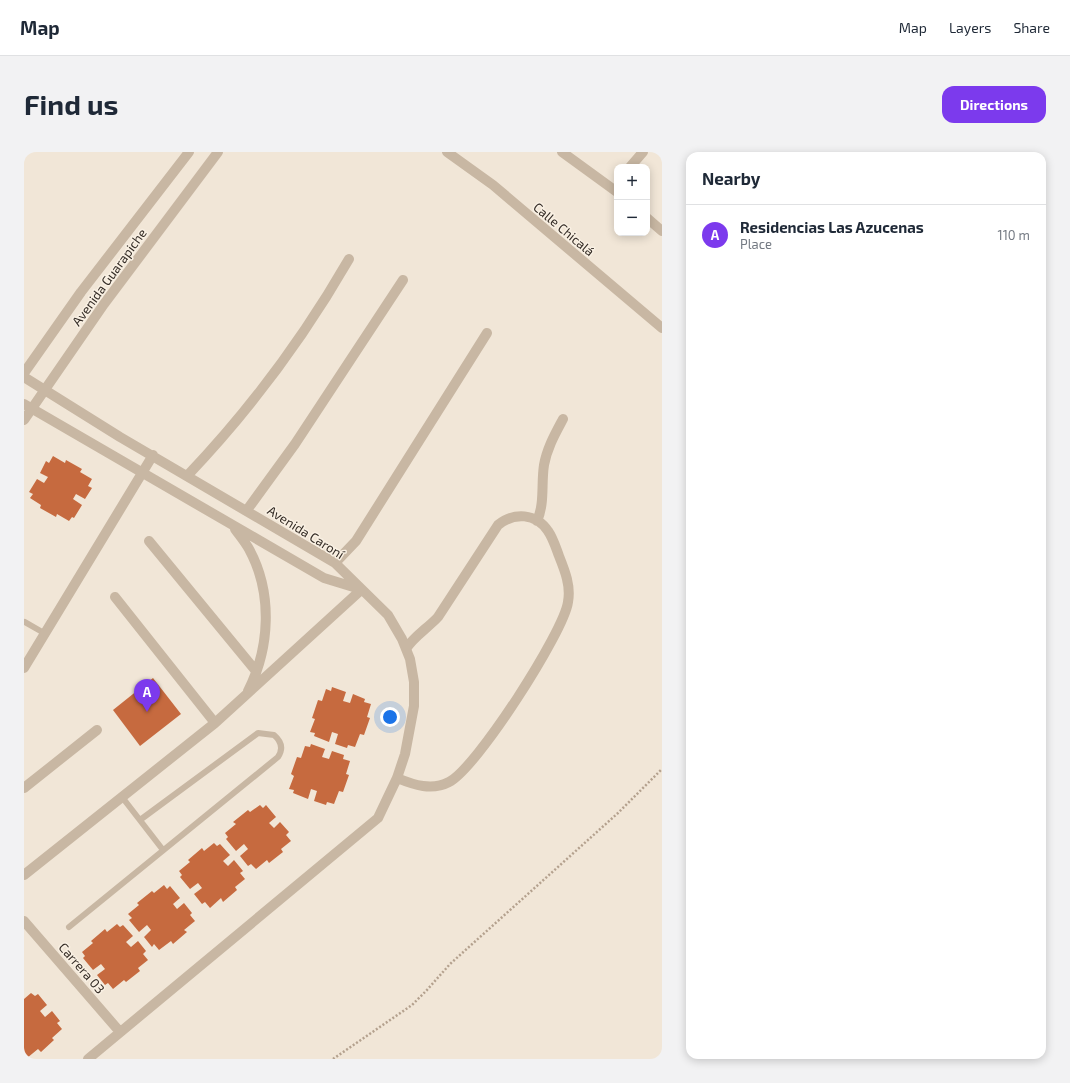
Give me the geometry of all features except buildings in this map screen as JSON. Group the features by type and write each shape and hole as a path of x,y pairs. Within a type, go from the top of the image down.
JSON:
{"street":[{"name":"Avenida Guarapiche","path":"24,373 81,292 189,152"},
{"name":"Avenida Guarapiche","path":"24,420 28,406 44,391 104,304 218,152"},
{"name":"Calle Chicalá","path":"447,152 493,185 662,328"},
{"path":"562,152 614,186"},
{"path":"633,164 643,152"},
{"path":"650,221 662,231"},
{"path":"187,476 225,435 271,376 326,300 349,259"},
{"path":"247,510 295,444 403,280"},
{"path":"335,563 356,541 487,333"},
{"name":"Avenida Caroní","path":"24,377 44,391 335,563 388,615 402,639 410,659 414,682 414,706 405,754 397,778 378,818 88,1059"},
{"path":"24,875 215,723 361,590 324,578 28,406"},
{"path":"537,521 542,503 545,459 550,444 563,419"},
{"path":"24,668 152,455"},
{"path":"397,778 412,784 432,787 448,783 459,776 482,750 518,696 562,624 568,605 570,592 565,572 548,531 537,521 519,515 507,519 498,525 438,617 427,629 409,643 406,649"},
{"path":"233,526 249,549 258,572 264,597 266,618 265,638 256,672 245,697"},
{"path":"149,541 256,672"},
{"path":"115,597 215,723"},
{"path":"24,788 97,730"},
{"name":"Carrera 03","path":"24,921 120,1032"}],"lane":[{"path":"25,622 44,633"},
{"path":"69,927 278,757 282,748 278,739 270,733 258,733 140,820"},
{"path":"122,797 163,850"}],"path":[{"path":"333,1059 412,1005 450,964 618,812 662,769"}],"place":[{"name":"Residencias Las Azucenas","path":"147,712"}]}
